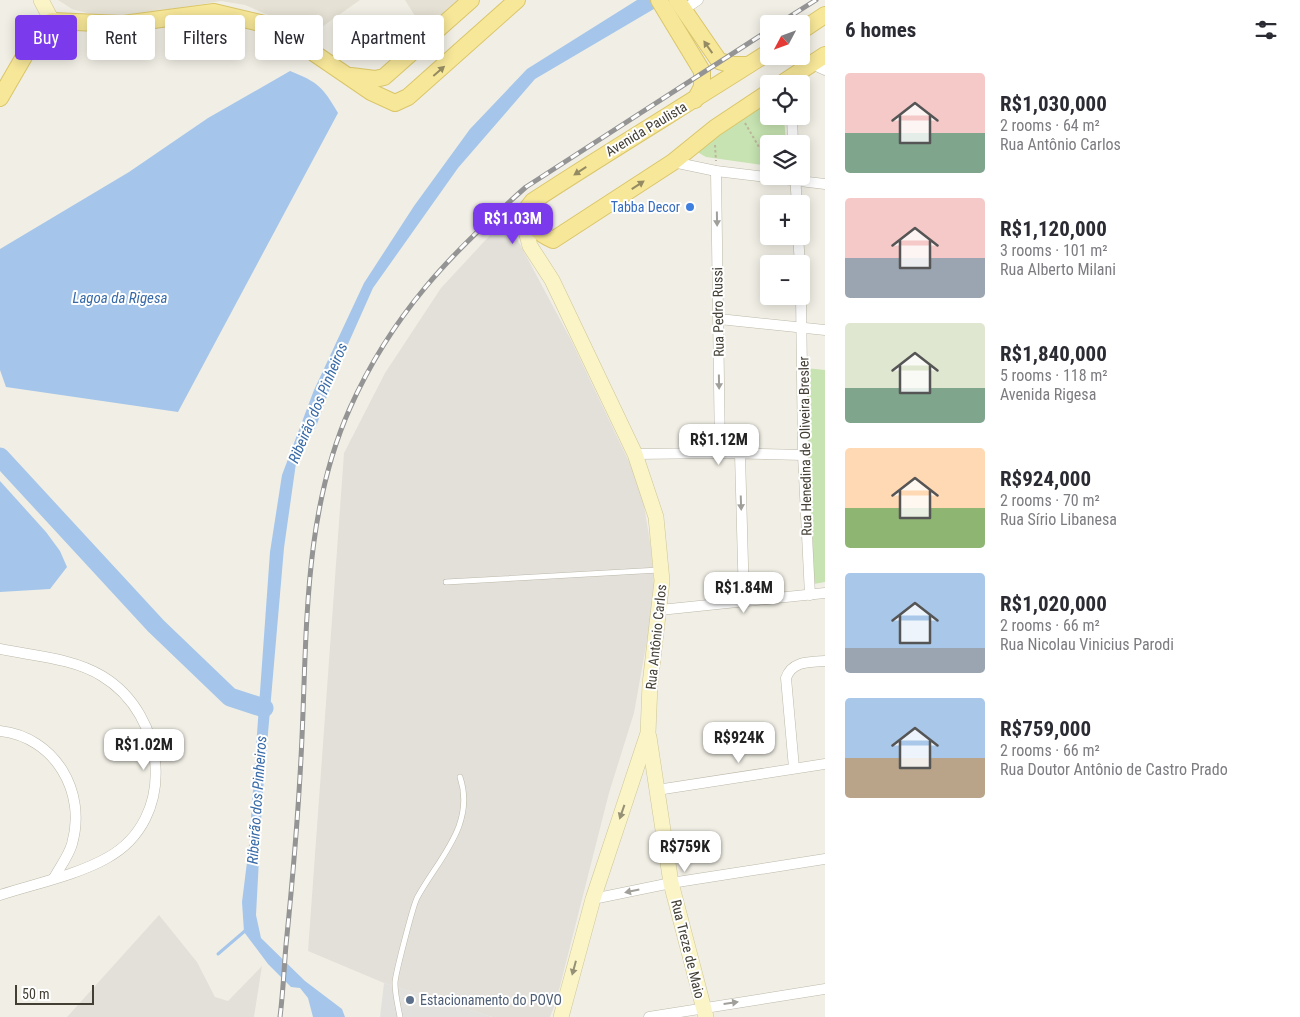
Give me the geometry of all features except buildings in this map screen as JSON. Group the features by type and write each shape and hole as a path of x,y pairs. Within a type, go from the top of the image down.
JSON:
{"main road":[{"path":"41,0 49,15"},
{"path":"347,75 366,79 384,77 471,0"},
{"path":"77,22 123,24 214,12 241,16 269,25 286,34 379,97 391,102 401,102 517,0"},
{"path":"659,0 678,8 719,61 728,64 748,65"},
{"path":"678,8 702,72 702,87 695,100"},
{"path":"810,25 825,16"},
{"name":"Avenida Paulista","path":"526,210 533,201 664,116 695,100 760,58"},
{"path":"0,98 22,60"},
{"path":"800,75 821,63"},
{"path":"384,77 386,88 401,102"},
{"path":"545,269 547,249 553,240 673,162 715,128 760,98"},
{"path":"526,210 532,226 540,234 553,240"},
{"name":"Rua Antônio Carlos","path":"526,210 525,235 585,345 635,454 656,517 662,570 660,610 650,684 648,733 593,899 561,1017"},
{"name":"Rua Treze de Maio","path":"648,733 671,883 704,1012"},
{"path":"630,789 638,784 646,786 658,795"}],"street":[{"path":"678,8 698,0"},
{"path":"673,162 716,170 760,174"},
{"name":"Rua Pedro Russi","path":"716,170 720,453"},
{"path":"810,181 825,184"},
{"name":"Rua Henedina de Oliveira Bresler","path":"802,305 802,455 810,595"},
{"path":"718,319 825,330"},
{"path":"635,454 720,453 802,455"},
{"path":"740,454 744,602"},
{"path":"660,610 825,594"},
{"path":"0,649 72,663 102,675 126,694 141,715 151,737 157,768 147,819 132,839 108,858 0,895"},
{"path":"794,768 786,678 789,670 796,666 825,661"},
{"path":"0,731 13,732 36,742 54,756 67,775 74,794 76,825 72,846 54,878"},
{"path":"658,795 794,768 825,764"},
{"path":"593,899 671,883 825,859"},
{"path":"648,1017 704,1012 825,989"}],"lane":[{"path":"446,582 662,570"},
{"path":"400,1017 394,982 417,899 452,846 464,806 465,792 460,777"}],"path":[{"path":"715,128 716,170"}],"shaded area":[{"path":"58,0 360,0 339,15 333,15 333,19 323,26 323,15 268,15 245,5 221,1 123,15 94,15 72,9"},
{"path":"405,0 464,0 444,19 444,15 414,15"},
{"path":"506,218 571,340 641,487 651,548 655,596 634,713 609,793 556,1002 550,1017 492,1017 384,983 308,951 344,453 385,373 441,288"},
{"path":"159,915 197,962 215,997 228,1001 262,966 254,1017 67,1017"},
{"name":"Estacionamento do POVO","path":"384,983 492,1017 380,1017"}],"green space":[{"path":"760,106 760,125 785,125 785,135 760,135 760,165 706,157 699,153 697,146"},
{"path":"806,368 825,370 825,582 814,584"}],"water":[{"name":"Ribeirão dos Pinheiros","path":"637,0 656,0 659,6 535,79 458,168 373,288 336,371 317,424 296,463 284,548 262,803 256,915 261,938 305,981 342,1009 345,1017 313,1017 308,998 300,988 291,987 268,964 244,932 242,902 249,846 270,552 282,475 314,390 364,283 414,206 470,129 527,69"},
{"name":"Lagoa da Rigesa","path":"290,71 319,86 338,113 178,412 6,387 0,370 0,249 129,172 208,118"},
{"path":"0,481 46,532 60,551 67,567 50,589 0,592"}],"waterway":[{"path":"0,457 156,626 230,697 264,708"},
{"path":"218,954 246,930"}],"railway":[{"path":"792,15 816,0"},
{"path":"280,1017 297,815 307,612 311,570 316,528 324,487 335,447 350,408 367,374 404,314 448,261 526,187 760,36"}],"place":[{"name":"Tabba Decor","path":"690,207"},
{"name":"Estacionamento do POVO","path":"410,1000"}]}
